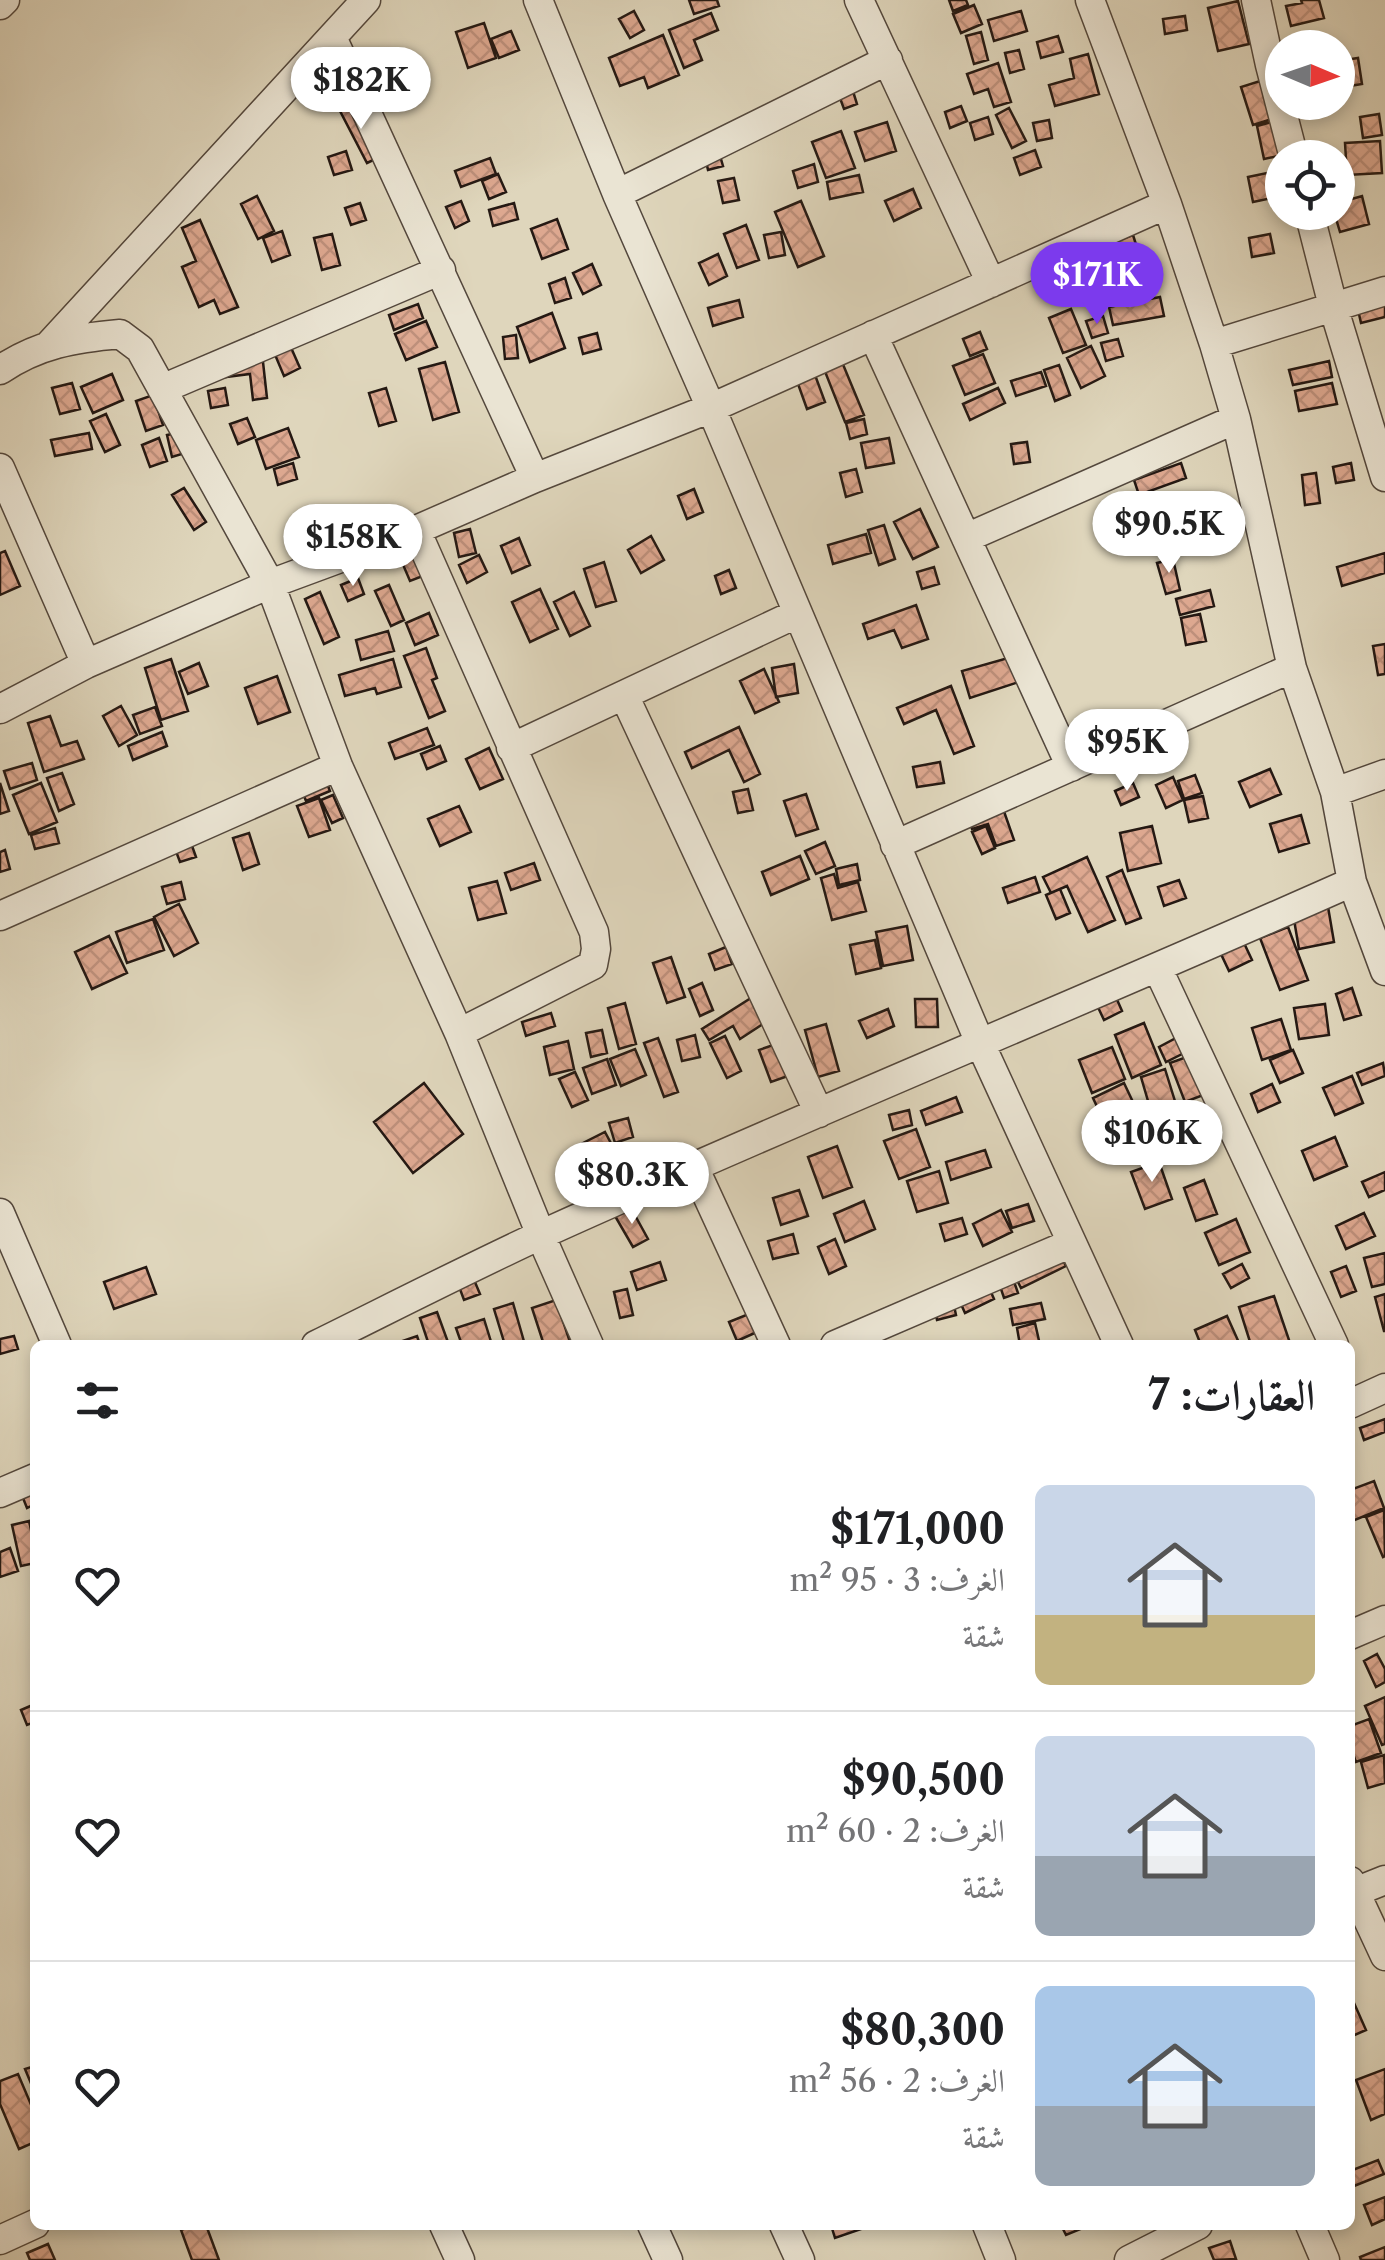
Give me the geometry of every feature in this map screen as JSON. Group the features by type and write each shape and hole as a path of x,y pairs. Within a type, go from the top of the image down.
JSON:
{"street":[{"path":"50,344 366,0"},
{"path":"538,0 980,1043 1116,1340"},
{"path":"859,0 991,283"},
{"path":"1090,0 1167,204 1214,344 1236,419 1292,668 1335,792 1352,882 1385,972"},
{"path":"1256,0 1289,140"},
{"path":"332,37 536,478"},
{"path":"618,194 888,60"},
{"path":"0,710 86,664 270,584 416,530 711,408 1167,204"},
{"path":"1313,230 1385,477"},
{"path":"162,390 440,270"},
{"path":"1214,344 1385,291"},
{"path":"0,370 50,344 120,334 140,349 270,584 338,766 459,1033 587,1340"},
{"path":"873,336 1071,767"},
{"path":"966,538 1236,419"},
{"path":"0,468 86,664"},
{"path":"416,530 594,932 596,950 593,965 459,1033"},
{"path":"511,748 796,614"},
{"path":"895,845 1292,668"},
{"path":"624,695 819,1112"},
{"path":"0,916 338,766"},
{"path":"1335,792 1385,774"},
{"path":"326,1340 694,1166 1352,882"},
{"path":"1158,969 1332,1340"},
{"path":"694,1166 774,1340"},
{"path":"0,1213 55,1340"},
{"path":"848,1340 1072,1243"},
{"path":"0,1493 30,1480"},
{"path":"1355,1633 1385,1620"},
{"path":"1355,1888 1385,1880"},
{"path":"1355,1897 1385,1956"},
{"path":"0,2240 30,2226"},
{"path":"446,2230 460,2260"},
{"path":"654,2230 668,2260"},
{"path":"786,2230 800,2260"},
{"path":"989,2230 1001,2260"},
{"path":"1129,2260 1182,2230"},
{"path":"1312,2230 1325,2260"}],"building":[{"path":"689,0 717,0 719,6 694,14"},
{"path":"949,0 966,0 968,5 953,11"},
{"path":"1301,0 1319,0 1324,18 1291,26 1286,6 1302,3"},
{"path":"1238,1 1249,44 1218,51 1208,8"},
{"path":"974,5 982,24 961,33 953,14"},
{"path":"634,11 644,30 630,38 619,19"},
{"path":"1021,11 1027,31 994,41 988,20"},
{"path":"711,13 718,30 694,40 702,60 684,68 669,30"},
{"path":"1185,16 1187,30 1165,34 1163,19"},
{"path":"484,23 496,58 468,68 456,32"},
{"path":"511,31 519,50 499,58 491,39"},
{"path":"981,32 988,60 974,64 966,36"},
{"path":"663,35 679,75 648,88 644,77 620,86 609,58"},
{"path":"1058,36 1063,52 1041,58 1037,42"},
{"path":"1019,50 1024,69 1010,73 1005,53"},
{"path":"1088,54 1099,94 1055,106 1049,85 1074,78 1070,59"},
{"path":"1358,58 1362,84 1355,85"},
{"path":"998,63 1011,102 994,107 988,89 974,94 967,74"},
{"path":"1260,81 1265,120 1269,120 1253,125 1241,87"},
{"path":"851,85 857,104 844,109 837,90"},
{"path":"356,100 384,155 367,163 339,109"},
{"path":"961,106 967,121 950,128 945,112"},
{"path":"1009,108 1026,141 1012,148 996,115"},
{"path":"1379,114 1382,135 1363,138 1360,117"},
{"path":"988,117 993,134 975,140 970,123"},
{"path":"1049,120 1052,138 1037,141 1033,123"},
{"path":"1275,121 1279,140 1265,140 1265,159 1264,159 1257,126"},
{"path":"887,122 896,151 865,161 855,132"},
{"path":"841,131 855,168 826,178 812,142"},
{"path":"1380,141 1382,173 1355,175 1355,142"},
{"path":"717,145 723,166 708,170 703,148"},
{"path":"1035,150 1041,167 1020,175 1014,158"},
{"path":"346,151 352,170 334,175 328,157"},
{"path":"490,158 496,174 461,187 455,171"},
{"path":"814,164 818,182 798,188 793,171"},
{"path":"498,174 506,192 489,199 482,181"},
{"path":"1265,174 1265,200 1253,202 1248,177"},
{"path":"859,175 863,192 830,199 827,182"},
{"path":"734,178 739,200 723,203 718,181"},
{"path":"913,189 921,208 894,221 885,201"},
{"path":"257,196 274,231 258,239 241,204"},
{"path":"1362,196 1369,224 1355,228 1355,198"},
{"path":"461,201 469,221 455,228 446,207"},
{"path":"801,201 824,256 798,267 775,212"},
{"path":"360,203 366,220 351,225 345,208"},
{"path":"514,203 518,219 493,226 489,210"},
{"path":"557,219 568,249 542,259 531,229"},
{"path":"200,220 238,307 220,314 214,300 199,307 182,267 196,261 182,228"},
{"path":"746,225 759,260 737,268 724,234"},
{"path":"282,231 290,255 272,262 263,238"},
{"path":"781,232 785,255 769,258 764,235"},
{"path":"332,234 340,265 322,270 314,238"},
{"path":"1270,234 1274,253 1252,257 1249,238"},
{"path":"1133,235 1139,254 1103,265 1097,247"},
{"path":"718,254 727,276 709,285 699,263"},
{"path":"592,264 601,285 583,294 573,273"},
{"path":"1115,268 1124,301 1107,306 1098,273"},
{"path":"565,278 571,298 555,303 549,284"},
{"path":"1385,284 1385,317 1361,323 1354,292"},
{"path":"1160,297 1164,316 1113,325 1109,307"},
{"path":"739,300 743,317 713,326 708,308"},
{"path":"418,304 423,318 394,330 389,315"},
{"path":"1071,309 1086,345 1063,353 1049,318"},
{"path":"552,313 565,348 530,362 517,327"},
{"path":"1103,316 1108,333 1092,338 1086,321"},
{"path":"426,321 437,347 406,360 395,334"},
{"path":"980,332 987,349 970,356 963,339"},
{"path":"597,333 601,349 583,354 579,338"},
{"path":"516,335 518,358 505,359 503,337"},
{"path":"1118,339 1123,356 1106,361 1101,343"},
{"path":"289,343 300,368 284,376 273,350"},
{"path":"1091,346 1105,376 1081,388 1067,358"},
{"path":"262,353 267,398 253,400 250,374 203,380"},
{"path":"983,354 995,383 965,395 953,366"},
{"path":"1329,361 1332,377 1293,385 1289,370"},
{"path":"445,362 459,412 433,420 419,369"},
{"path":"842,362 864,415 845,422 824,369"},
{"path":"1059,365 1070,395 1055,401 1044,370"},
{"path":"1041,372 1046,386 1016,396 1011,381"},
{"path":"112,374 123,400 93,413 81,387"},
{"path":"815,375 825,402 807,409 797,381"},
{"path":"72,383 80,409 60,414 52,388"},
{"path":"1332,383 1337,404 1299,411 1295,391"},
{"path":"225,388 228,405 211,408 208,391"},
{"path":"386,388 396,421 379,426 369,393"},
{"path":"998,388 1005,403 970,420 963,404"},
{"path":"153,395 163,425 146,431 136,401"},
{"path":"106,414 120,445 105,452 90,421"},
{"path":"247,418 255,437 238,444 230,424"},
{"path":"864,419 867,434 850,439 846,423"},
{"path":"288,428 299,457 266,469 256,440"},
{"path":"89,433 92,449 55,456 51,440"},
{"path":"177,433 182,454 172,457 167,435"},
{"path":"159,438 167,461 150,467 142,445"},
{"path":"889,438 894,463 866,468 861,443"},
{"path":"1027,442 1030,462 1014,464 1011,444"},
{"path":"293,463 297,479 278,485 274,469"},
{"path":"1181,463 1186,478 1139,495 1134,480"},
{"path":"1351,463 1354,480 1336,483 1333,467"},
{"path":"856,469 862,492 846,497 840,473"},
{"path":"1316,473 1320,503 1305,505 1302,475"},
{"path":"184,488 206,522 194,530 172,495"},
{"path":"694,489 703,512 687,519 678,496"},
{"path":"1216,505 1222,529 1209,533 1202,510"},
{"path":"920,509 938,547 913,559 894,522"},
{"path":"884,525 895,559 879,565 868,530"},
{"path":"470,529 476,553 459,557 454,533"},
{"path":"866,534 871,553 833,564 828,545"},
{"path":"651,536 664,560 641,573 628,550"},
{"path":"519,538 530,565 512,573 501,546"},
{"path":"5,551 20,586 0,595 0,553"},
{"path":"419,552 428,574 410,581 401,560"},
{"path":"1385,553 1385,573 1342,586 1337,567"},
{"path":"479,555 487,572 467,583 459,565"},
{"path":"1173,559 1180,590 1166,594 1157,563"},
{"path":"604,562 616,601 596,607 584,569"},
{"path":"934,567 939,584 922,589 917,572"},
{"path":"729,570 736,588 721,594 715,576"},
{"path":"358,578 364,594 348,601 341,585"},
{"path":"389,585 404,620 391,626 375,591"},
{"path":"540,589 558,629 530,642 512,602"},
{"path":"1210,590 1214,606 1180,615 1176,599"},
{"path":"320,592 339,637 324,644 305,599"},
{"path":"574,592 590,626 570,636 554,602"},
{"path":"916,605 928,639 902,648 894,630 868,639 863,624"},
{"path":"429,613 438,635 415,645 406,623"},
{"path":"1200,614 1206,641 1186,645 1181,618"},
{"path":"388,631 394,651 361,660 356,640"},
{"path":"1385,644 1385,674 1378,675 1373,646"},
{"path":"426,648 437,678 432,680 445,711 429,718 404,656"},
{"path":"1015,656 1022,681 970,698 962,671"},
{"path":"171,659 188,711 161,720 145,668"},
{"path":"393,659 401,687 377,694 375,688 345,696 339,675"},
{"path":"199,663 208,686 188,694 179,672"},
{"path":"794,664 798,693 776,697 772,668"},
{"path":"764,669 779,702 755,713 740,681"},
{"path":"277,676 290,712 258,724 245,688"},
{"path":"951,686 974,746 954,754 936,710 904,724 897,708"},
{"path":"121,706 137,735 119,746 103,716"},
{"path":"155,707 162,726 140,734 133,715"},
{"path":"50,716 61,746 77,741 84,759 44,772 28,723"},
{"path":"739,727 760,774 744,782 729,750 692,768 685,752"},
{"path":"427,728 434,745 395,759 389,743"},
{"path":"162,732 167,746 133,760 128,746"},
{"path":"440,746 446,761 427,769 421,754"},
{"path":"489,748 503,779 480,789 466,759"},
{"path":"940,762 944,783 917,787 913,767"},
{"path":"32,763 37,780 10,789 4,771"},
{"path":"1270,769 1281,794 1250,807 1239,782"},
{"path":"322,770 330,791 306,801 298,780"},
{"path":"62,773 74,804 59,811 47,778"},
{"path":"1195,775 1202,793 1184,799 1178,781"},
{"path":"1173,777 1183,800 1166,808 1156,785"},
{"path":"0,783 9,811 0,814"},
{"path":"41,783 57,822 29,834 13,795"},
{"path":"1133,783 1139,797 1121,805 1115,791"},
{"path":"748,789 753,810 738,813 733,792"},
{"path":"806,794 818,829 796,836 784,801"},
{"path":"333,795 343,818 332,823 321,800"},
{"path":"1203,796 1208,818 1189,822 1184,800"},
{"path":"319,798 330,830 309,837 297,806"},
{"path":"1000,800 1014,840 996,846 988,824 972,829 967,812"},
{"path":"459,806 471,832 440,846 428,819"},
{"path":"1301,815 1309,843 1279,852 1270,824"},
{"path":"986,826 995,848 982,854 972,832"},
{"path":"1152,826 1161,863 1128,871 1120,833"},
{"path":"55,828 59,843 35,849 31,835"},
{"path":"187,832 196,857 180,862 171,838"},
{"path":"249,833 259,864 243,870 233,838"},
{"path":"825,842 835,866 816,874 805,851"},
{"path":"5,850 10,869 0,872 0,852"},
{"path":"800,856 809,879 771,895 762,872"},
{"path":"1087,857 1115,920 1088,932 1067,886 1051,893 1043,877"},
{"path":"534,863 540,880 511,890 505,873"},
{"path":"857,864 860,880 839,885 836,869"},
{"path":"1122,870 1141,918 1126,924 1107,877"},
{"path":"834,874 838,888 858,882 866,911 832,920 821,878"},
{"path":"1035,877 1040,892 1008,903 1003,888"},
{"path":"1179,880 1186,898 1164,906 1158,887"},
{"path":"497,881 506,913 478,920 469,888"},
{"path":"181,882 185,899 167,904 162,887"},
{"path":"1060,889 1070,913 1056,919 1046,895"},
{"path":"1326,895 1334,942 1299,949 1291,902"},
{"path":"179,904 198,943 174,956 154,917"},
{"path":"153,919 164,950 127,963 116,932"},
{"path":"907,926 913,960 883,966 876,932"},
{"path":"1288,927 1308,980 1280,990 1260,938"},
{"path":"109,936 127,973 92,989 75,952"},
{"path":"875,940 881,968 856,974 850,945"},
{"path":"1244,943 1252,960 1229,971 1221,954"},
{"path":"726,947 732,964 715,970 709,954"},
{"path":"671,957 685,997 667,1003 653,963"},
{"path":"702,983 713,1010 700,1016 689,989"},
{"path":"1352,988 1361,1015 1344,1020 1336,994"},
{"path":"1115,995 1122,1011 1104,1020 1096,1003"},
{"path":"751,998 766,1022 740,1039 733,1026 709,1040 702,1029"},
{"path":"915,999 937,999 938,1027 916,1027"},
{"path":"625,1003 636,1044 619,1049 608,1008"},
{"path":"1325,1004 1329,1035 1299,1039 1294,1008"},
{"path":"888,1009 894,1026 867,1038 859,1021"},
{"path":"551,1013 555,1026 526,1036 522,1022"},
{"path":"1281,1019 1291,1050 1262,1060 1252,1028"},
{"path":"1144,1023 1161,1065 1132,1078 1115,1035"},
{"path":"826,1024 839,1071 818,1077 805,1030"},
{"path":"602,1030 607,1053 591,1057 586,1033"},
{"path":"695,1035 700,1057 682,1061 677,1040"},
{"path":"725,1036 741,1071 727,1078 710,1043"},
{"path":"1178,1037 1186,1052 1166,1062 1159,1047"},
{"path":"658,1038 678,1092 664,1097 644,1043"},
{"path":"568,1041 574,1069 550,1075 544,1047"},
{"path":"776,1044 788,1076 771,1082 759,1050"},
{"path":"1112,1047 1125,1079 1092,1093 1079,1060"},
{"path":"635,1049 646,1075 621,1086 610,1059"},
{"path":"1293,1050 1303,1073 1280,1083 1270,1060"},
{"path":"1192,1055 1206,1094 1185,1102 1170,1063"},
{"path":"607,1059 616,1085 592,1094 583,1068"},
{"path":"1383,1063 1385,1076 1362,1085 1357,1073"},
{"path":"1165,1069 1178,1111 1153,1118 1141,1077"},
{"path":"575,1072 588,1100 572,1107 559,1079"},
{"path":"1352,1076 1363,1103 1335,1115 1323,1088"},
{"path":"424,1083 463,1134 413,1173 374,1122"},
{"path":"1124,1083 1140,1117 1109,1132 1093,1098"},
{"path":"1272,1084 1280,1102 1258,1112 1251,1094"},
{"path":"956,1097 962,1112 926,1125 921,1111"},
{"path":"909,1110 912,1125 893,1130 889,1115"},
{"path":"628,1118 633,1137 615,1143 609,1123"},
{"path":"1174,1127 1185,1148 1166,1158 1155,1136"},
{"path":"916,1129 930,1167 899,1179 884,1141"},
{"path":"605,1132 614,1149 589,1162 581,1144"},
{"path":"1335,1137 1347,1166 1314,1180 1302,1151"},
{"path":"837,1146 852,1187 823,1198 808,1157"},
{"path":"985,1150 991,1167 951,1180 946,1162"},
{"path":"1159,1162 1172,1199 1145,1209 1131,1172"},
{"path":"939,1171 948,1203 917,1212 907,1181"},
{"path":"1385,1172 1385,1190 1369,1197 1362,1182"},
{"path":"1204,1180 1217,1214 1196,1221 1184,1188"},
{"path":"799,1190 808,1216 781,1225 773,1198"},
{"path":"864,1201 875,1229 845,1242 834,1214"},
{"path":"1028,1204 1034,1221 1012,1228 1006,1211"},
{"path":"631,1208 648,1239 633,1247 615,1216"},
{"path":"1001,1210 1012,1232 983,1246 973,1224"},
{"path":"1364,1213 1375,1236 1346,1249 1336,1226"},
{"path":"962,1218 967,1234 945,1241 940,1224"},
{"path":"1236,1219 1250,1252 1219,1265 1205,1233"},
{"path":"793,1234 798,1253 773,1259 768,1241"},
{"path":"835,1239 846,1266 829,1274 818,1247"},
{"path":"1058,1248 1066,1266 1021,1288 1012,1270"},
{"path":"1385,1253 1385,1284 1372,1287 1364,1258"},
{"path":"660,1262 666,1280 637,1290 631,1272"},
{"path":"1242,1264 1249,1278 1231,1288 1223,1274"},
{"path":"1346,1266 1356,1291 1341,1297 1331,1272"},
{"path":"146,1267 156,1294 114,1309 104,1282"},
{"path":"1010,1270 1018,1293 1004,1298 996,1274"},
{"path":"472,1275 480,1294 464,1300 457,1281"},
{"path":"986,1281 994,1299 965,1313 957,1295"},
{"path":"627,1289 633,1315 620,1318 614,1292"},
{"path":"1385,1294 1385,1331 1384,1331 1375,1297"},
{"path":"952,1296 956,1315 937,1320 933,1301"},
{"path":"1274,1296 1289,1340 1249,1340 1239,1307"},
{"path":"556,1300 569,1340 542,1340 532,1308"},
{"path":"513,1303 524,1340 503,1340 494,1309"},
{"path":"1041,1303 1045,1319 1013,1325 1010,1309"},
{"path":"437,1312 447,1340 427,1340 420,1318"},
{"path":"751,1313 759,1331 737,1340 729,1322"},
{"path":"1227,1316 1238,1340 1199,1340 1195,1330"},
{"path":"484,1319 490,1340 460,1340 456,1328"},
{"path":"1035,1323 1039,1340 1019,1340 1017,1328"},
{"path":"14,1336 18,1349 0,1354 0,1339"},
{"path":"1385,1419 1385,1432 1364,1440 1360,1428"},
{"path":"1374,1481 1384,1508 1355,1520 1355,1488"},
{"path":"30,1487 27,1508 19,1488"},
{"path":"1384,1510 1385,1556 1383,1557 1366,1517"},
{"path":"29,1521 30,1564 21,1566 12,1525"},
{"path":"10,1548 18,1571 0,1577 0,1552"},
{"path":"1377,1654 1385,1669 1385,1682 1376,1687 1364,1661"},
{"path":"1385,1697 1385,1744 1382,1745 1365,1706"},
{"path":"30,1706 30,1724 27,1725 21,1710"},
{"path":"1369,1719 1381,1753 1356,1762 1355,1724"},
{"path":"1384,1755 1385,1783 1368,1788 1361,1762"},
{"path":"1355,2005 1366,2030 1355,2035"},
{"path":"1385,2069 1385,2114 1371,2120 1356,2080"},
{"path":"18,2074 30,2102 30,2144 19,2149 0,2104 0,2081"},
{"path":"1378,2160 1384,2174 1355,2186 1355,2169"},
{"path":"1385,2197 1385,2219 1372,2225 1364,2205"},
{"path":"181,2230 208,2230 219,2260 192,2260"},
{"path":"833,2230 858,2230 835,2238"},
{"path":"1230,2241 1236,2259 1214,2260 1209,2248"},
{"path":"48,2244 55,2260 30,2260 27,2253"},
{"path":"1385,2247 1385,2260 1361,2260 1360,2257"}]}
